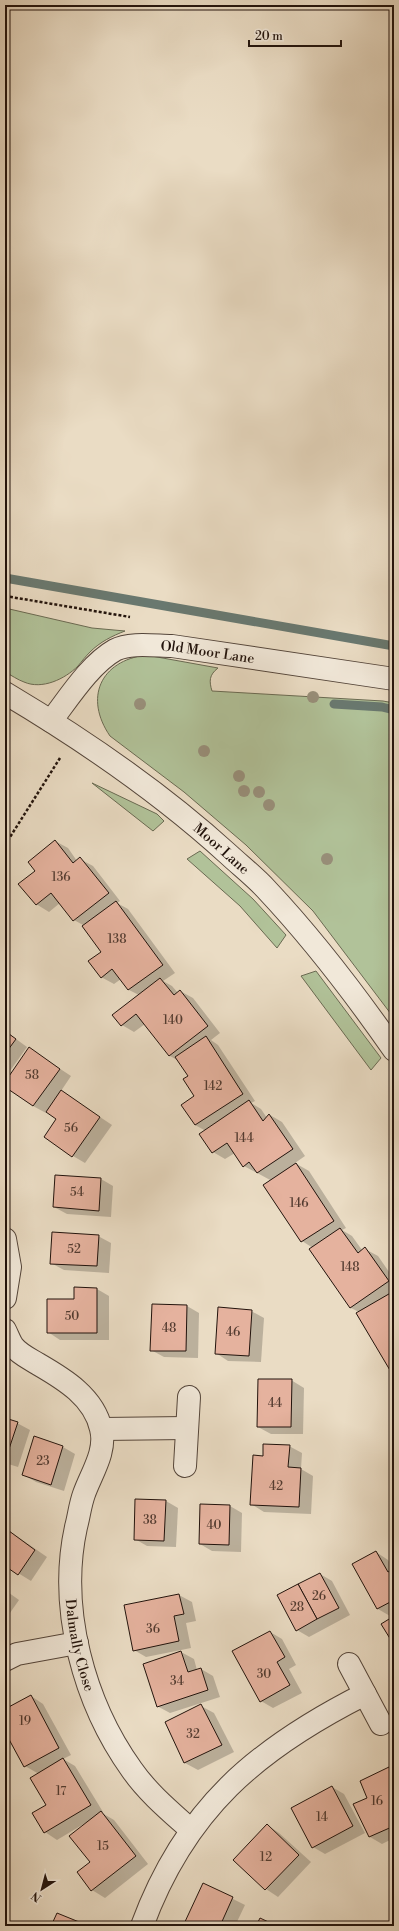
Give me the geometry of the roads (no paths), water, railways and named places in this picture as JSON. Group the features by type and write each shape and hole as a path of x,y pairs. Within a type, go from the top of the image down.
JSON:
{"street":[{"name":"Old Moor Lane","path":"51,721 98,664 115,650 140,645 172,646 394,679"},
{"name":"Moor Lane","path":"5,693 74,735 192,821 265,888 310,938 354,993 394,1050"},
{"path":"5,1239 10,1268 5,1298"},
{"name":"Dalmally Close","path":"5,1330 14,1347 28,1358 63,1378 84,1396 96,1412 102,1429 102,1448 83,1496 72,1545 70,1593 77,1642 86,1679 113,1741 133,1771 159,1800 191,1830"},
{"path":"185,1466 188,1397"},
{"path":"102,1429 186,1428"},
{"path":"5,1660 17,1654 77,1642"},
{"path":"349,1664 381,1724"},
{"path":"142,1926 157,1888 172,1860 191,1830 217,1797 246,1769 287,1738 323,1715 365,1694"}],"waterway":[{"path":"5,578 394,646"},
{"path":"334,704 382,707 394,710"}]}
